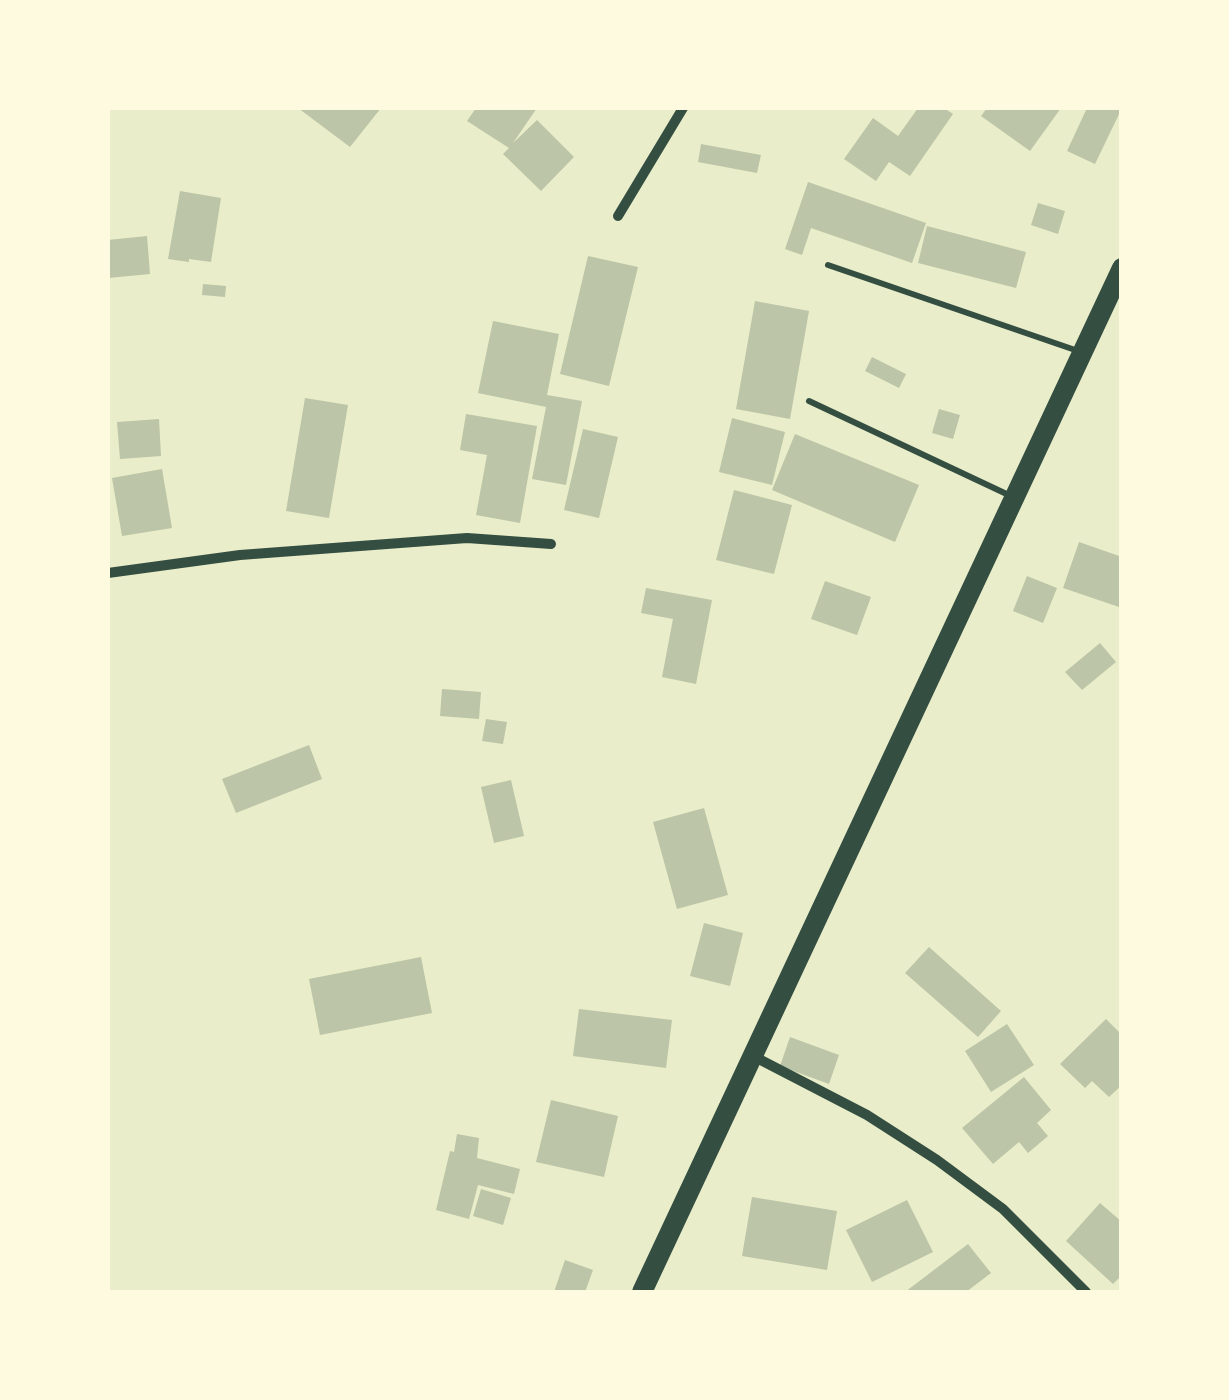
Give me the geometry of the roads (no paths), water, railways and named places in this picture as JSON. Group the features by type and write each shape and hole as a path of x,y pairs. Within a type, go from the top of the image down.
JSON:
{"main road":[{"path":"642,1292 1122,268"}],"street":[{"path":"618,216 683,108"},
{"path":"108,574 240,555 468,538 551,544"},
{"path":"753,1056 867,1115 938,1160 1002,1209 1086,1292"}],"lane":[{"path":"828,264 1082,352"},
{"path":"808,400 1014,497"}]}
